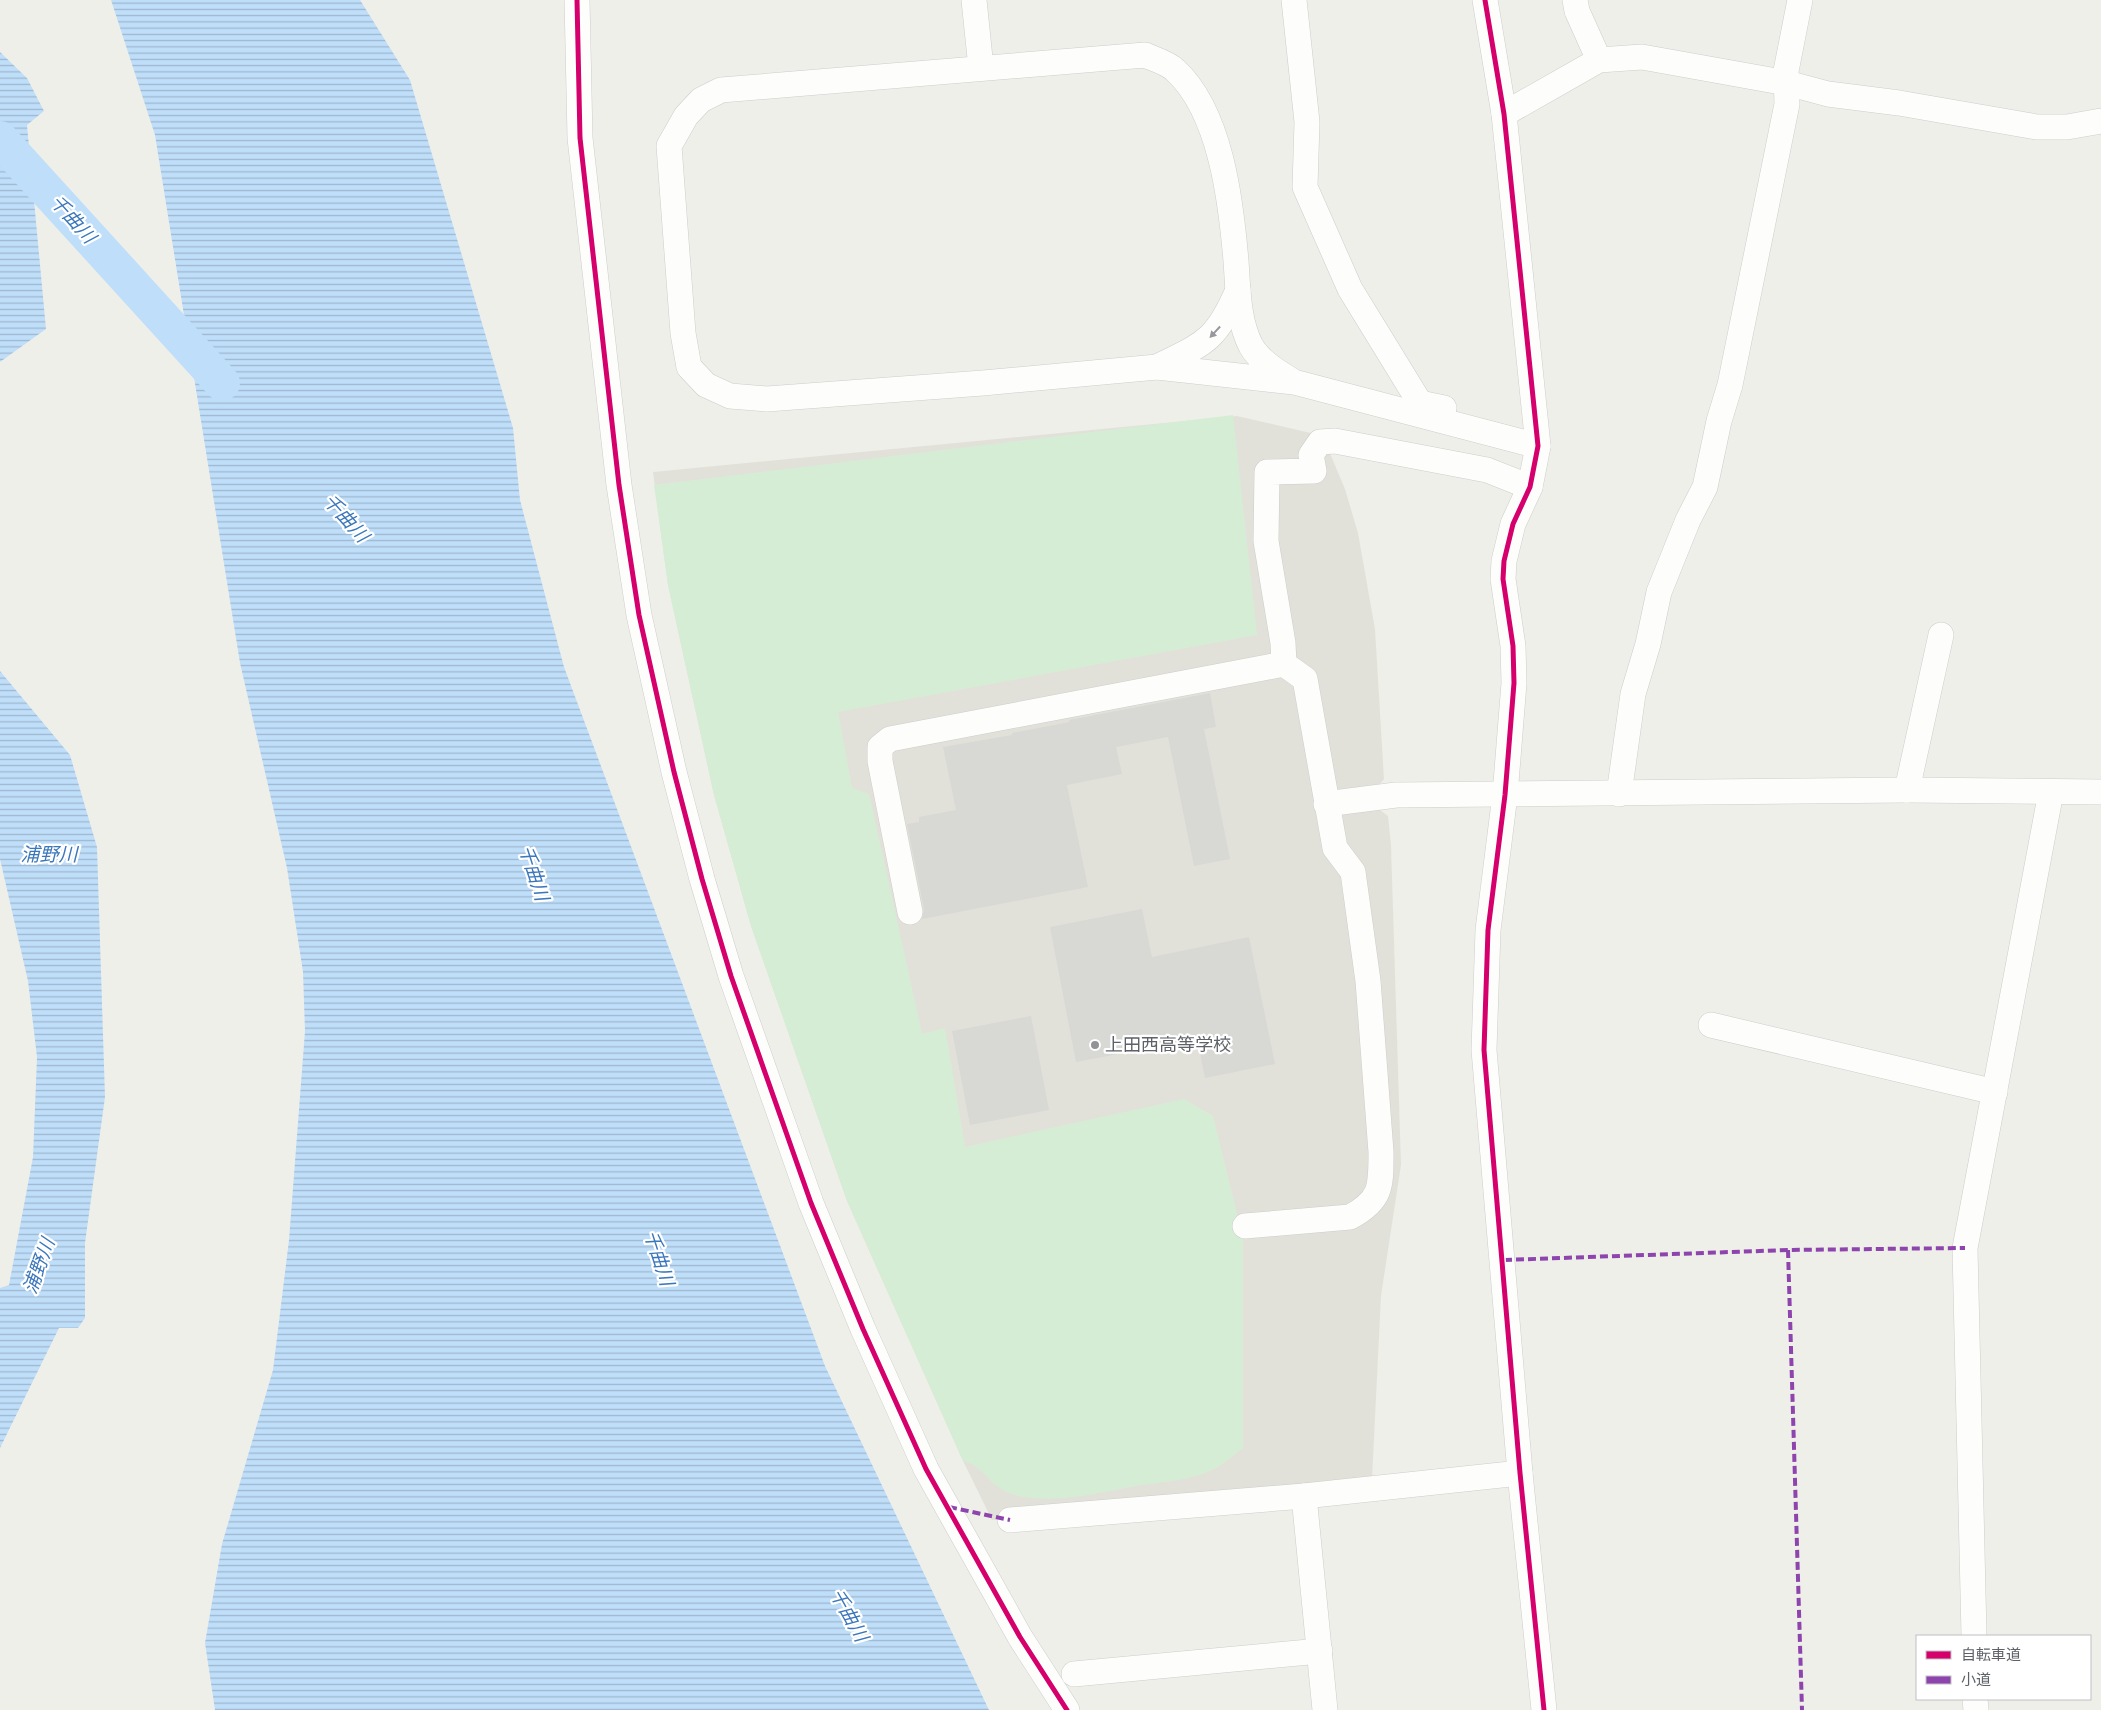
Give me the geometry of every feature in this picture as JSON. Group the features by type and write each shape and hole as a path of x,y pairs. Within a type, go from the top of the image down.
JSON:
{"street":[{"path":"577,0 580,138 619,485 639,615 674,772 702,879 732,976 811,1203 863,1329 926,1469 1020,1637 1067,1710"},
{"path":"974,0 980,68"},
{"path":"1294,0 1307,122 1304,187 1350,289 1420,403 1537,438"},
{"path":"1485,0 1504,114 1537,438 1530,487 1514,524 1504,561 1503,579 1513,646 1514,683 1505,795 1488,930 1484,1050 1520,1473 1544,1710"},
{"path":"1575,0 1577,11 1599,60"},
{"path":"1619,794 1633,694 1648,644 1659,592 1688,520 1705,487 1719,421 1730,385 1787,104 1788,83 1786,71 1800,0"},
{"path":"1294,382 1270,366 1252,348 1244,328 1238,290 1233,224 1215,134 1189,84 1174,68 1145,55 721,90 701,100 686,116 669,146 683,332 689,367 706,386 730,396 768,399 983,383 1158,367 1294,382 1537,438"},
{"path":"1504,114 1599,60 1642,57 1788,83 1828,94 1908,105 2037,127 2067,128 2101,121"},
{"path":"1158,367 1201,345 1216,332 1225,319 1238,290"},
{"path":"1284,664 1266,542 1267,472 1314,471 1311,455 1320,442 1335,441 1487,470 1530,487"},
{"path":"1907,790 1941,635"},
{"path":"910,912 880,761 880,747 890,739 1284,664 1305,679 1335,848 1353,872 1368,981 1381,1152 1381,1179 1377,1196 1361,1211 1350,1217 1245,1226"},
{"path":"1326,804 1396,795 1907,790 2101,792"},
{"path":"1974,1635 1965,1248 1996,1092 2051,792"},
{"path":"1711,1025 1996,1092"},
{"path":"1010,1520 1304,1496 1520,1473"},
{"path":"1304,1496 1325,1710"},
{"path":"1074,1674 1320,1651"}],"shaded area":[{"name":"上田西高等学校","path":"1237,416 1315,434 1329,451 1345,489 1358,533 1375,629 1384,779 1379,785 1349,788 1354,813 1380,810 1388,816 1391,845 1401,1165 1381,1296 1372,1479 1023,1519 992,1520 963,1461 847,1201 751,926 714,795 668,585 653,472"}],"green space":[{"path":"1233,415 1257,635 838,712 852,788 869,794 922,1034 945,1028 965,1147 1184,1099 1213,1116 1243,1238 1243,1448 1216,1468 1186,1478 1076,1497 1042,1499 1027,1497 1004,1491 977,1468 963,1461 847,1201 751,926 714,795 668,585 654,485"}],"water":[{"path":"111,0 360,0 410,80 513,428 520,500 564,667 825,1366 989,1710 215,1710 205,1643 222,1544 273,1370 289,1240 305,1031 303,972 287,868 240,663 155,135"},
{"path":"0,52 27,78 44,111 27,125 46,329 0,362"},
{"name":"浦野川","path":"0,671 70,755 97,847 105,1097 85,1243 85,1318 78,1328 59,1328 0,1448 0,1288 9,1285 33,1157 37,1057 28,981 0,859"}],"building":[{"path":"1210,693 1216,727 1204,729 1230,859 1194,866 1168,737 1116,747 1122,774 1067,785 1088,887 922,919 924,909 907,824 919,822 919,817 956,810 943,747 1012,735 1012,733 1070,722 1069,720"},
{"path":"1142,909 1152,957 1249,937 1275,1064 1205,1078 1197,1039 1076,1062 1050,927"},
{"path":"1031,1016 1049,1110 970,1125 952,1031"}],"waterway":[{"name":"千曲川","path":"0,139 222,383"}],"marked path":[{"path":"1504,1260 1788,1250 1965,1248"},
{"path":"1788,1250 1802,1710"},
{"path":"949,1507 1010,1520"}],"cycle path":[{"path":"577,0 580,138 619,485 639,615 674,772 702,879 731,976 811,1203 863,1329 926,1469 1020,1637 1067,1710"},
{"path":"1485,0 1504,114 1538,446 1530,487 1513,524 1504,561 1503,579 1513,646 1514,683 1505,795 1488,930 1484,1050 1520,1473 1544,1710"}],"place":[{"name":"上田西高等学校","path":"1095,1045"}]}
